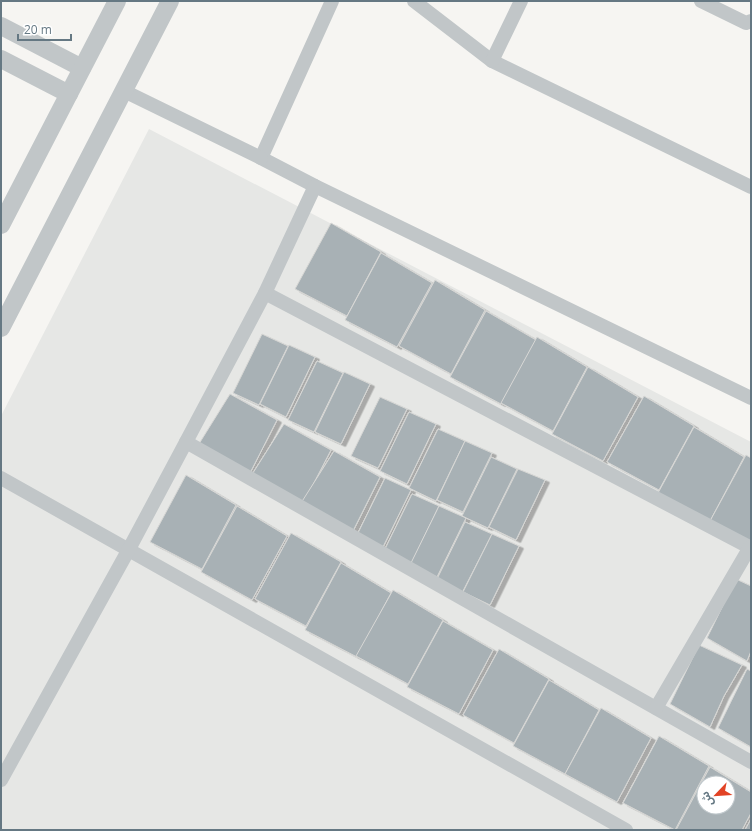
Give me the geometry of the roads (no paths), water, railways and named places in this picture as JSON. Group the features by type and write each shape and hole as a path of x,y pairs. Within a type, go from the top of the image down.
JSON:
{"street":[{"path":"1,225 117,1"},
{"path":"1,328 170,1"},
{"path":"261,158 332,1"},
{"path":"414,1 492,61 751,187"},
{"path":"492,61 521,1"},
{"path":"701,1 746,23 751,21"},
{"path":"1,26 82,68"},
{"path":"1,59 69,94"},
{"path":"124,91 315,186 751,398"},
{"path":"1,780 129,549 186,442 264,293 315,186"},
{"path":"264,293 750,548 656,708"},
{"path":"186,442 751,762"},
{"path":"1,478 626,830"}]}
